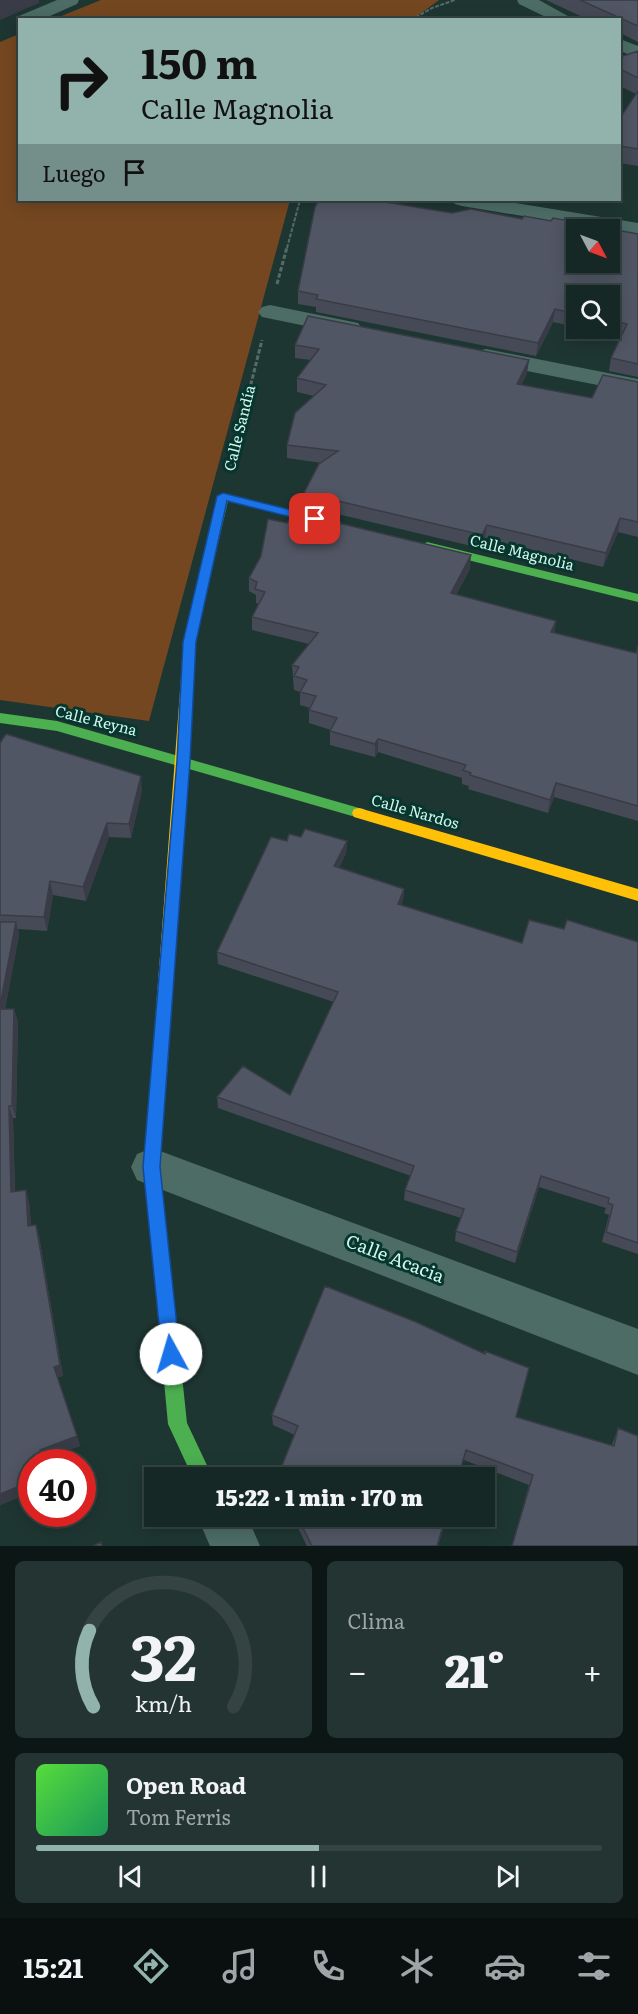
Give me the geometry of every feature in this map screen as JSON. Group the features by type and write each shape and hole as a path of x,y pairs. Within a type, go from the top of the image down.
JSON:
{"street":[{"path":"525,0 563,18"},
{"path":"26,18 61,1"},
{"path":"621,44 638,53"},
{"path":"468,201 638,229"},
{"path":"270,312 373,333"},
{"path":"465,351 638,386"},
{"path":"198,1467 178,1424 152,1167 183,761 189,642 223,496 350,528"},
{"name":"Calle Magnolia","path":"419,544 638,598"},
{"name":"Calle Reyna","path":"0,718 57,726 183,761"},
{"name":"Calle Nardos","path":"183,761 638,895"},
{"name":"Calle Acacia","path":"152,1167 638,1352"},
{"path":"226,1527 235,1546"}],"path":[{"path":"414,18 432,8 455,0"},
{"name":"Calle Sandía","path":"223,496 300,201"}],"shaded area":[{"path":"101,0 439,0 415,18 56,18"},
{"path":"18,34 18,201 290,201 149,721 0,700 0,42"}],"building":[{"path":"580,0 638,0 638,26"},
{"path":"638,51 638,78 621,70 621,57"},
{"path":"638,91 638,149 621,146 621,116"},
{"path":"318,201 379,201 452,213 471,209 522,219 524,216 551,221 553,218 566,220 566,273 620,273 620,231 638,234 638,364 611,358 627,324 620,322 620,285 566,285 566,312 555,309 538,343 316,299 318,295 298,291 315,207"},
{"path":"308,316 529,360 517,384 592,398 603,375 638,382 638,522 620,518 606,553 487,525 482,535 304,493 319,464 338,451 287,445 295,413 326,385 297,378 319,349 295,345"},
{"path":"293,512 471,555 451,593 556,621 551,632 636,653 638,646 638,806 556,783 550,800 470,775 471,773 463,770 466,765 378,739 375,744 330,731 337,718 309,710 316,696 300,692 307,680 294,676 299,667 292,665 318,633 252,617 265,592 255,589 257,582 249,578 261,556 268,519 287,523"},
{"path":"6,734 141,776 129,824 107,823 83,887 50,881 44,917 0,915 0,743"},
{"path":"305,829 347,841 334,866 404,889 398,904 522,943 529,920 564,929 567,920 638,942 638,1243 606,1232 613,1205 608,1203 609,1198 541,1176 517,1252 456,1231 464,1209 405,1190 414,1166 217,1097 243,1066 290,1095 338,992 217,952 271,837 287,841 289,834 301,837"},
{"path":"0,922 16,922 0,1006"},
{"path":"0,1009 14,1009 12,1106 9,1106 11,1192 26,1190 28,1226 36,1225 60,1365 54,1367 77,1436 43,1449 18,1449 18,1487 0,1494"},
{"path":"325,1286 416,1322 485,1354 485,1351 529,1368 516,1417 614,1446 618,1428 638,1436 638,1546 512,1546 533,1475 466,1450 461,1467 281,1467 298,1426 272,1415"},
{"path":"302,1527 443,1527 437,1546 312,1546"}],"traffic: fast":[{"path":"187,678 189,642 223,497 336,524"},
{"path":"427,546 638,598"},
{"path":"0,718 57,726 359,813"},
{"path":"160,1062 152,1167 178,1424 198,1467"}],"traffic: slow":[{"path":"160,1062 187,678"},
{"path":"359,813 638,895"}],"route":[{"path":"171,1354 152,1167 183,761 189,642 223,496 315,519"}]}
